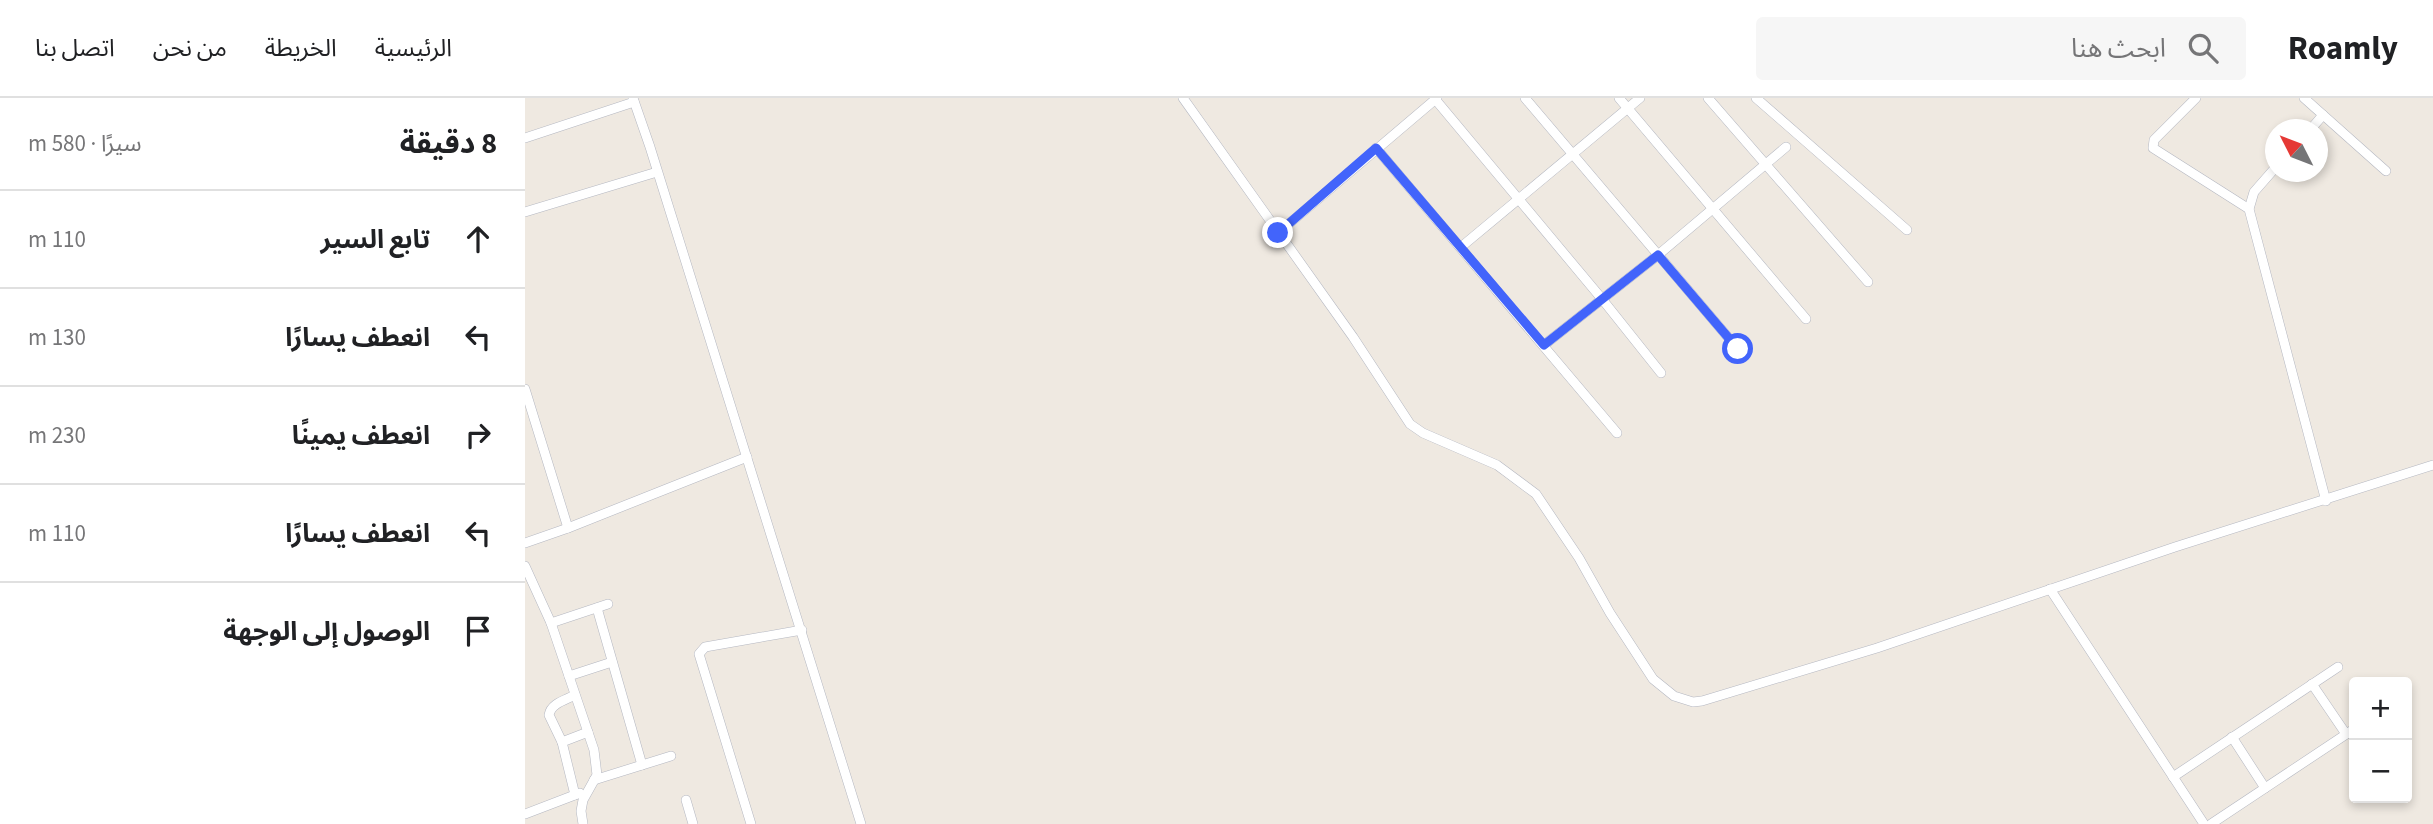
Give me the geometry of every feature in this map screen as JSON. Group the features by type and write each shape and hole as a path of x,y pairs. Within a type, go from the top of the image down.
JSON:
{"street":[{"path":"1183,98 1353,337 1413,428 1497,465 1536,494 1579,558 1610,613 1653,679 1674,696 1693,702 1877,648 2433,465"},
{"path":"1525,98 1738,349"},
{"path":"1619,98 1806,319"},
{"path":"1461,247 1640,98"},
{"path":"1708,98 1868,282"},
{"path":"1756,98 1907,230"},
{"path":"2196,98 2154,140 2153,148 2249,209"},
{"path":"2304,98 2386,171"},
{"path":"1278,233 1436,99 1661,373"},
{"path":"525,138 633,100 802,630 858,823"},
{"path":"2320,119 2323,115"},
{"path":"1544,345 1658,255 1786,147"},
{"path":"1376,148 1617,433"},
{"path":"525,212 657,172"},
{"path":"2265,180 2254,192 2249,209 2326,501"},
{"path":"525,389 568,528"},
{"path":"525,543 747,457"},
{"path":"525,566 551,623 598,767 581,811 583,824"},
{"path":"2050,589 2204,824"},
{"path":"551,623 608,604"},
{"path":"597,608 642,765"},
{"path":"751,824 699,654 705,647 802,630"},
{"path":"569,676 612,662"},
{"path":"2173,777 2338,667"},
{"path":"2312,684 2349,730"},
{"path":"575,695 553,706 549,715 562,742 575,795"},
{"path":"562,742 588,732"},
{"path":"2211,824 2349,732"},
{"path":"2232,737 2265,788"},
{"path":"594,780 671,756"},
{"path":"525,814 588,790"},
{"path":"687,800 693,824"}],"route":[{"path":"1278,233 1376,148 1544,345 1658,255 1738,349"}]}
